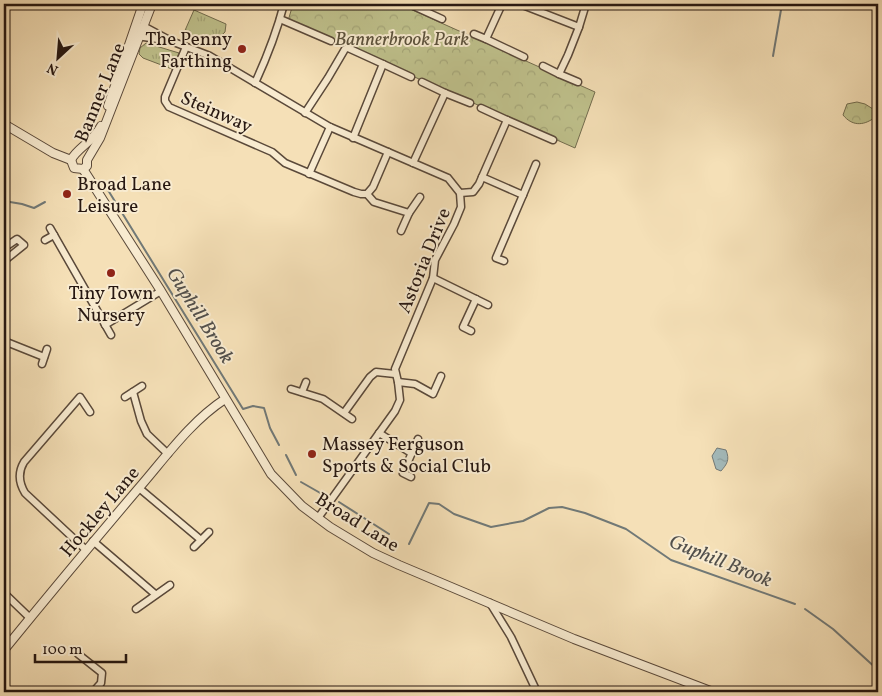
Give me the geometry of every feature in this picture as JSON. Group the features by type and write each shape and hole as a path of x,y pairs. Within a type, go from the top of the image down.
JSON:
{"street":[{"name":"Banner Lane","path":"88,160 100,138 136,35 143,4"},
{"name":"Banner Lane","path":"74,157 98,133 106,115 124,58 136,35 144,26 152,4"},
{"path":"255,83 267,57 284,4"},
{"path":"486,39 502,4"},
{"path":"520,4 579,27"},
{"path":"559,74 579,27 586,4"},
{"path":"414,5 442,19"},
{"path":"280,19 331,41"},
{"name":"Astoria Drive","path":"144,26 171,41 210,56 330,127 448,178 460,193 460,207 454,224 435,260 433,278 397,363 395,374"},
{"path":"474,34 524,57"},
{"name":"Astoria Drive","path":"136,35 171,41"},
{"name":"Steinway","path":"186,47 165,97 166,104 169,107 272,152 285,163 309,174 354,192 367,194 374,202 408,213"},
{"path":"305,113 345,49 348,48 411,77"},
{"path":"353,138 383,64"},
{"path":"543,66 578,82"},
{"path":"422,82 470,104"},
{"path":"413,163 445,93"},
{"path":"481,108 553,140"},
{"path":"460,193 472,192 482,177 507,120"},
{"path":"4,124 53,153 74,157 84,155 88,160 87,166 83,169 74,168 74,157"},
{"path":"309,174 330,127"},
{"path":"367,194 373,187 388,152"},
{"path":"496,258 536,164"},
{"name":"Broad Lane","path":"83,169 160,291 271,474 297,501 318,518 373,553 574,639 714,692"},
{"path":"482,177 523,195"},
{"path":"401,231 408,213 420,197"},
{"path":"50,228 111,335"},
{"path":"45,240 54,235"},
{"path":"4,248 17,239 24,245 4,260"},
{"path":"488,254 504,261"},
{"path":"433,278 488,305"},
{"path":"105,325 160,291"},
{"path":"463,327 476,299"},
{"path":"456,324 471,331"},
{"path":"4,341 43,361 48,349"},
{"path":"318,518 396,411 400,400 395,374 376,372 370,377 344,413"},
{"path":"430,401 441,376"},
{"path":"302,392 306,382"},
{"path":"398,382 416,384 432,394"},
{"path":"125,397 142,386"},
{"path":"291,390 323,400 352,419"},
{"path":"133,392 141,421 147,434 168,454"},
{"path":"86,550 26,493 21,483 20,470 24,462 80,397 90,412"},
{"name":"Hockley Lane","path":"4,650 93,541 168,454 192,427 225,399"},
{"path":"379,434 411,453"},
{"path":"410,477 403,473 418,439"},
{"path":"139,488 202,540"},
{"path":"194,547 208,532"},
{"path":"93,541 155,594"},
{"path":"136,609 170,585"},
{"path":"4,593 30,618"},
{"path":"490,603 511,637 537,692"},
{"path":"78,654 102,672 101,683 93,692"}],"green space":[{"name":"Bannerbrook Park","path":"293,4 399,4 595,92 575,148 288,21"},
{"path":"194,10 226,24 225,32 210,46 183,35"},
{"path":"146,43 179,53 172,69 143,58 139,54 140,48"},
{"path":"857,102 873,109 874,118 858,124 846,119 843,115 847,104"}],"water":[{"path":"717,448 726,450 728,457 721,471 716,469 712,456"}],"waterway":[{"path":"773,56 782,4"},
{"name":"Guphill Brook","path":"103,182 243,409 253,406 264,408 270,428 279,445"},
{"name":"Guphill Brook","path":"4,201 34,208 45,202"},
{"path":"286,455 296,475"},
{"path":"301,482 322,494"},
{"name":"Guphill Brook","path":"339,502 389,534"},
{"name":"Guphill Brook","path":"409,544 429,503 439,504 454,514 491,527 523,521 549,508 562,507 585,513 626,529 671,560 795,604"},
{"path":"805,609 833,629 878,670"}],"place":[{"name":"The Penny Farthing","path":"242,49"},
{"name":"Broad Lane Leisure","path":"67,194"},
{"name":"Tiny Town Nursery","path":"111,273"},
{"name":"Massey Ferguson Sports & Social Club","path":"312,454"}]}
